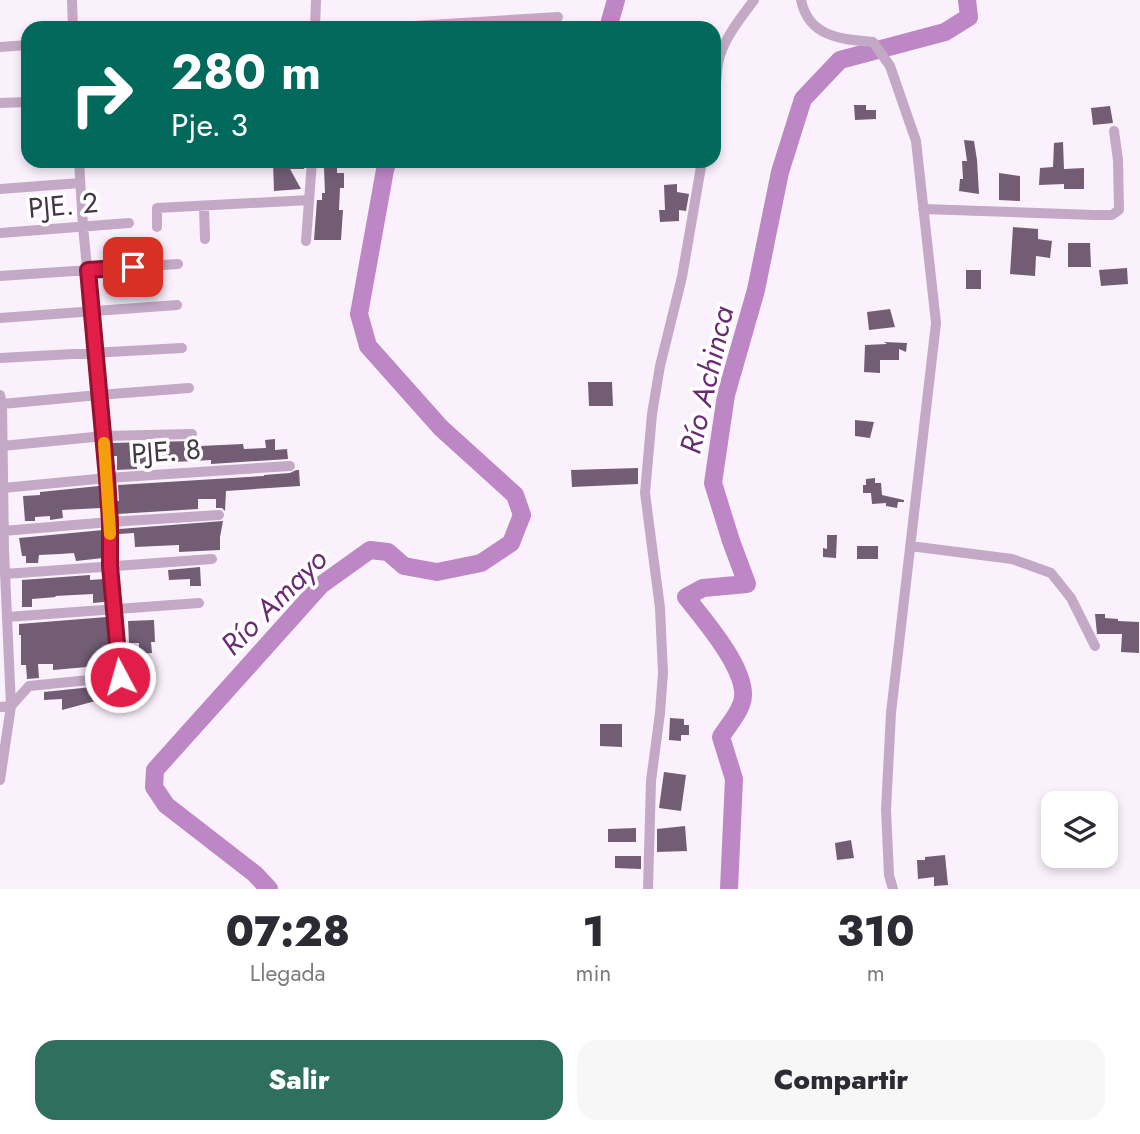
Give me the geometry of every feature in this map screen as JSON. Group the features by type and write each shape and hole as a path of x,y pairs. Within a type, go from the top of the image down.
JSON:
{"street":[{"path":"72,0 73,21"},
{"path":"315,21 316,0"},
{"path":"721,55 737,23 754,0"},
{"path":"801,0 811,22 821,32 873,42 890,66 916,141 936,323 891,713 886,810 889,875 894,889"},
{"path":"494,21 558,17"},
{"path":"0,47 21,46"},
{"path":"0,103 21,102"},
{"path":"923,209 1112,215 1119,210 1118,160 1114,131"},
{"path":"0,707 11,706 29,686 120,677 110,566 104,436 79,168"},
{"path":"306,241 311,168"},
{"path":"649,889 651,781 663,673 660,608 645,493 652,414 660,366 682,277 701,168"},
{"path":"0,189 80,183"},
{"path":"158,227 157,208 309,200"},
{"path":"204,206 205,239"},
{"name":"PJE. 2","path":"0,233 129,223"},
{"path":"0,276 178,264"},
{"path":"0,318 177,305"},
{"path":"0,358 182,348"},
{"path":"0,780 11,706 2,527 1,399 189,388"},
{"path":"2,446 104,436 192,434"},
{"name":"PJE. 8","path":"3,488 290,466"},
{"path":"2,527 219,515"},
{"path":"910,546 1012,559 1051,573 1072,598 1095,646"},
{"path":"5,573 212,559"},
{"path":"7,617 199,603"}],"building":[{"path":"854,105 866,105 866,110 876,110 876,119 855,120"},
{"path":"1110,106 1113,123 1093,125 1091,108"},
{"path":"964,140 974,141 979,194 959,191 960,179 963,179 962,161 967,161"},
{"path":"1063,142 1064,169 1084,168 1084,189 1064,189 1064,184 1039,185 1040,168 1053,167 1054,143"},
{"path":"273,168 304,168 290,169 301,189 274,191"},
{"path":"324,168 337,168 337,173 344,173 339,210 343,210 341,240 314,240 317,200 322,200 322,193 325,193"},
{"path":"999,173 1020,176 1020,201 999,200"},
{"path":"677,184 677,192 689,194 686,211 679,210 679,221 660,222 659,210 665,210 664,185"},
{"path":"1013,227 1038,229 1038,239 1052,241 1050,258 1036,256 1035,276 1010,274"},
{"path":"1068,243 1090,243 1091,267 1068,267"},
{"path":"1127,268 1128,284 1101,286 1099,270"},
{"path":"966,270 981,270 981,289 966,289"},
{"path":"890,309 895,327 869,330 867,312"},
{"path":"884,342 907,343 906,352 899,349 899,360 880,360 880,373 864,372 865,345 887,344"},
{"path":"588,382 612,382 613,406 589,406"},
{"path":"855,420 874,422 870,438 855,436"},
{"path":"200,439 200,446 243,444 244,449 266,448 265,440 275,439 275,450 287,449 288,459 211,464 211,460 137,464 137,469 117,470 117,456 112,456 111,443"},
{"path":"638,468 638,484 572,487 571,470"},
{"path":"299,470 300,486 226,491 225,511 216,508 216,499 198,499 198,509 117,514 118,485 264,476"},
{"path":"875,478 875,483 881,483 882,495 904,502 898,502 897,508 886,506 886,503 872,504 871,493 863,493 863,485 866,485 866,479"},
{"path":"99,486 101,508 62,510 63,518 50,520 50,516 35,517 35,521 25,521 23,496"},
{"path":"223,521 220,550 179,552 179,545 135,547 134,533 119,534 119,529"},
{"path":"103,530 103,558 76,561 74,553 39,555 38,563 26,563 26,556 22,556 19,538"},
{"path":"827,535 837,535 836,558 823,557 823,548 827,549"},
{"path":"857,546 878,546 878,559 857,559"},
{"path":"200,567 201,586 190,586 190,579 169,580 168,570"},
{"path":"90,575 90,580 104,579 104,602 93,603 93,594 55,596 32,599 32,607 22,607 22,580"},
{"path":"1095,614 1105,614 1105,618 1118,621 1139,622 1139,653 1121,652 1122,634 1097,634"},
{"path":"107,617 109,671 98,672 98,666 53,670 53,664 38,664 39,678 27,679 26,665 21,665 19,624"},
{"path":"154,620 155,642 151,642 152,653 139,654 139,643 129,643 128,621"},
{"path":"129,685 129,692 62,710 62,699 44,700 44,692"},
{"path":"670,718 684,719 684,725 689,725 689,735 681,735 681,741 669,740"},
{"path":"600,724 622,724 622,747 600,746"},
{"path":"664,772 686,775 681,811 659,808"},
{"path":"685,826 687,851 657,852 657,829"},
{"path":"636,828 636,842 608,842 608,829"},
{"path":"851,840 854,858 837,860 835,843"},
{"path":"945,855 948,885 934,886 934,877 918,879 917,860"},
{"path":"615,856 641,856 641,869 615,868"}],"waterway":[{"name":"Río Amayo","path":"610,21 616,0"},
{"name":"Río Achinca","path":"729,889 734,779 721,737 739,709 743,693 740,679 725,648 686,597 703,588 747,584 713,483 726,395 756,290 780,172 803,99 840,60 945,32 969,17 967,0"},
{"name":"Río Amayo","path":"269,889 255,874 166,805 154,787 155,770 321,585 370,550 388,552 404,566 437,572 481,563 511,543 522,515 515,495 441,428 368,346 359,314 386,168"}],"slow traffic":[{"path":"104,443 110,534"}],"route":[{"path":"120,677 110,566 104,436 88,270 133,267"}]}
